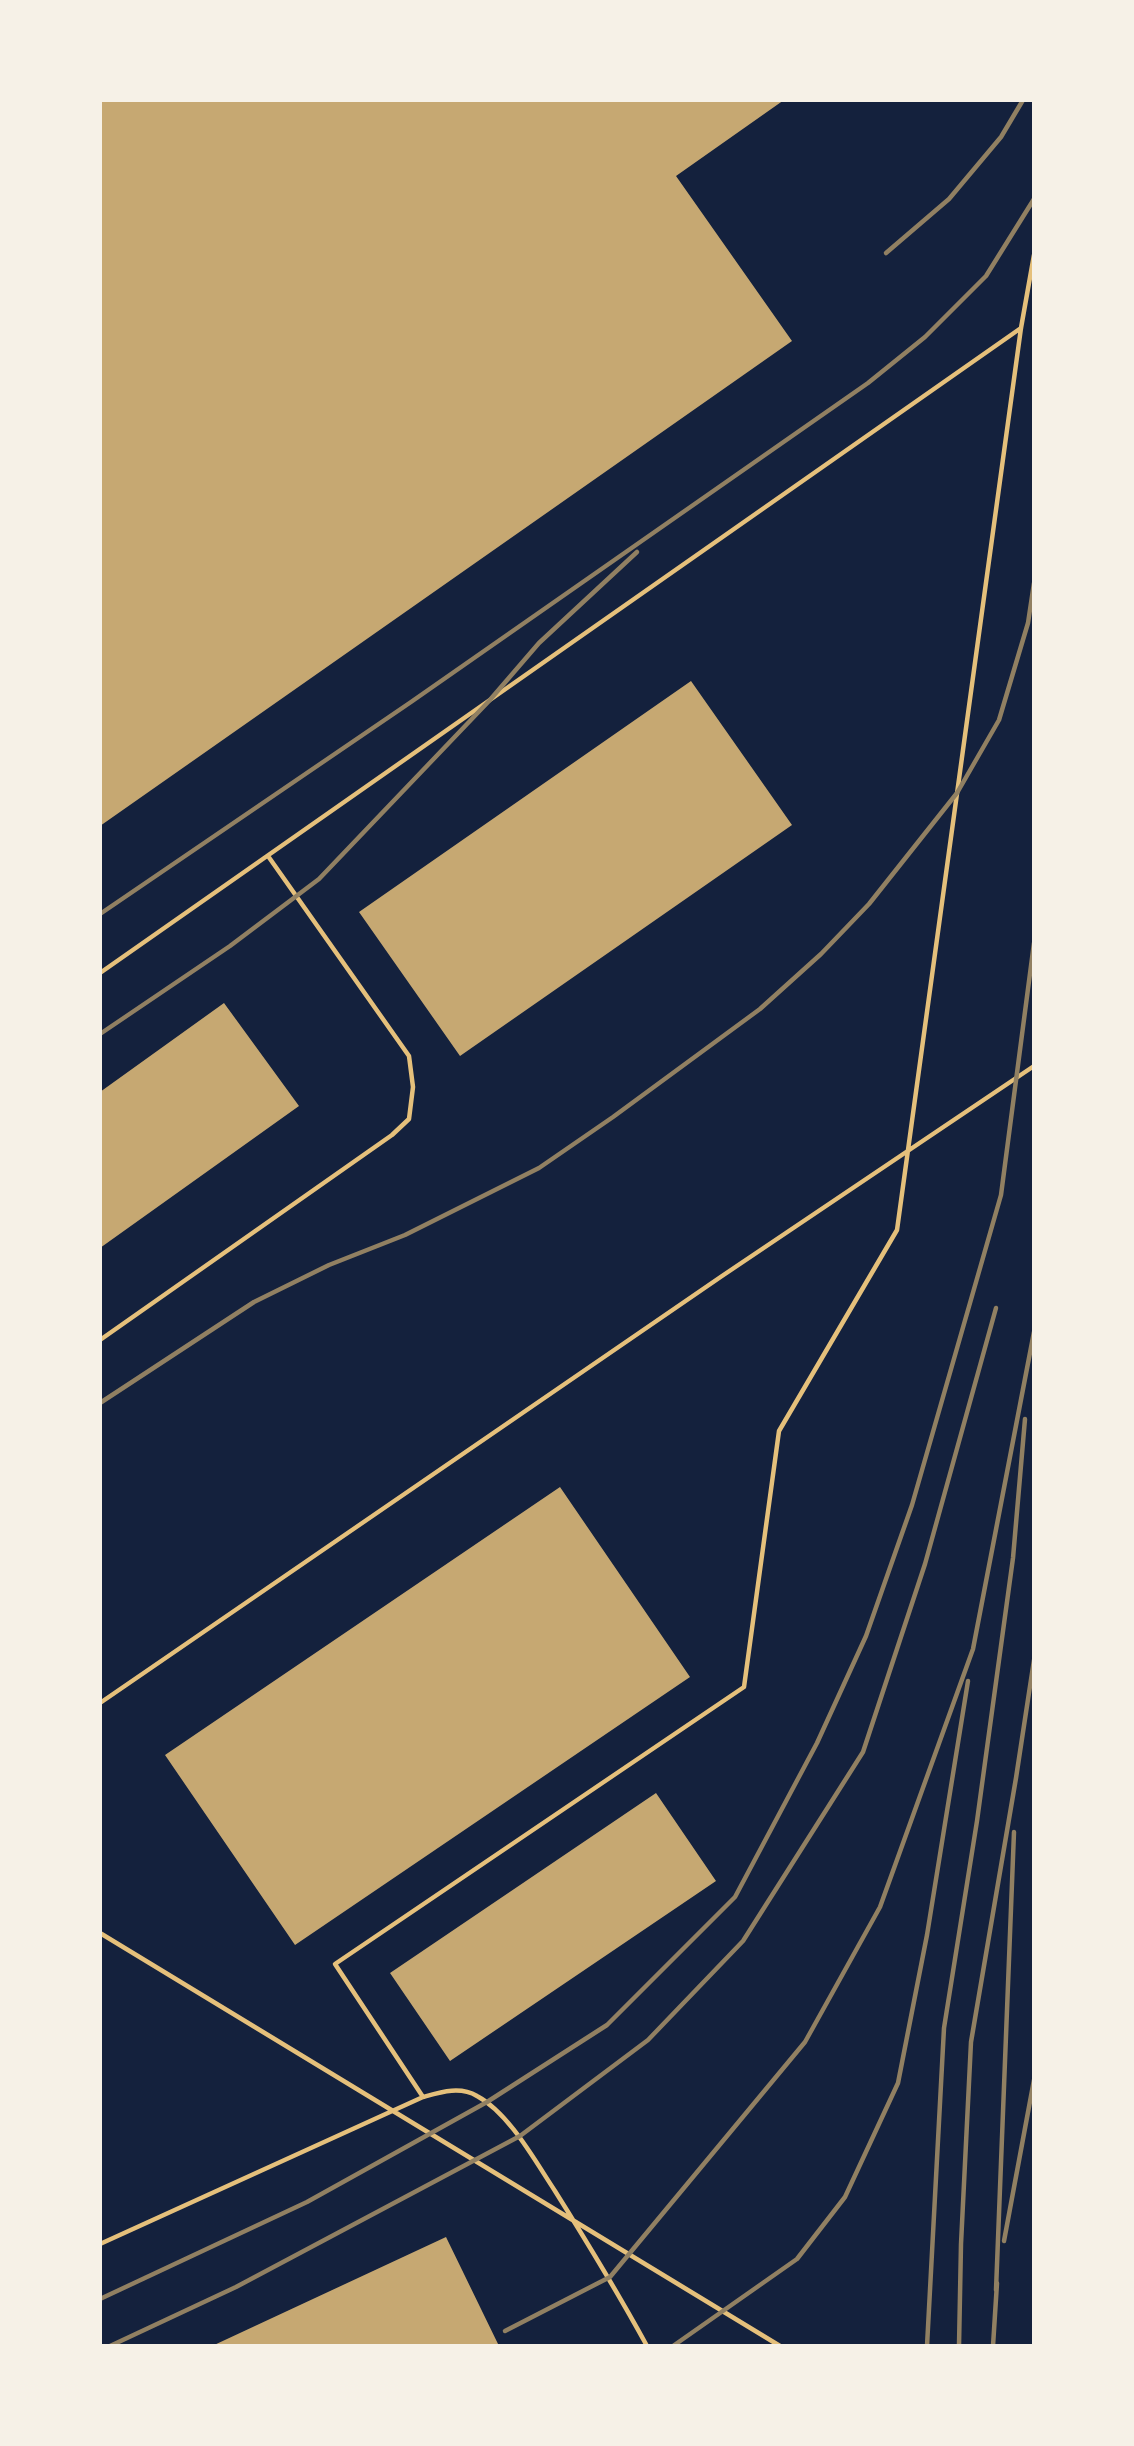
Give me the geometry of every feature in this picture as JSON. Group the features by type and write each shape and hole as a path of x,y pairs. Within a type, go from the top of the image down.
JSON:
{"lane":[{"path":"423,2097 335,1964 744,1687 779,1431 897,1230 1021,328 1034,255"},
{"path":"100,973 1021,328"},
{"path":"100,1340 392,1135 409,1119 413,1087 408,1056 268,856"},
{"path":"100,1703 722,1276 1034,1066"},
{"path":"100,1933 780,2346"},
{"path":"100,2244 423,2097 450,2090 475,2094 520,2136 610,2277 647,2346"}],"building":[{"path":"100,100 784,100 676,176 792,341 100,826"},
{"path":"691,681 792,825 460,1056 359,912"},
{"path":"224,1003 299,1106 100,1248 100,1092"},
{"path":"560,1487 690,1677 295,1945 165,1755"},
{"path":"656,1793 716,1881 450,2061 390,1973"},
{"path":"446,2237 499,2346 212,2346"}],"railway":[{"path":"886,253 949,199 1001,137 1023,100"},
{"path":"100,914 411,702 868,383 925,337 986,276 1034,199"},
{"path":"100,1034 230,946 319,879 489,701 539,643 637,552"},
{"path":"100,1403 254,1302 329,1265 405,1235 539,1168 613,1117 760,1009 821,954 869,904 957,793 999,720 1028,623 1034,583"},
{"path":"100,2299 307,2202 487,2102 607,2025 735,1897 817,1743 866,1636 912,1505 1001,1195 1034,943"},
{"path":"110,2346 236,2287 520,2136 648,2040 743,1941 863,1752 925,1564 996,1308"},
{"path":"505,2331 610,2277 805,2042 880,1907 973,1649 1034,1332"},
{"path":"927,2346 944,2028 977,1821 1013,1558 1025,1419"},
{"path":"959,2346 961,2244 971,2042 1034,1660"},
{"path":"673,2346 797,2259 845,2197 898,2083 927,1935 968,1681"},
{"path":"996,2290 1014,1832"},
{"path":"1004,2241 1034,2080"},
{"path":"993,2346 997,2283"}]}
